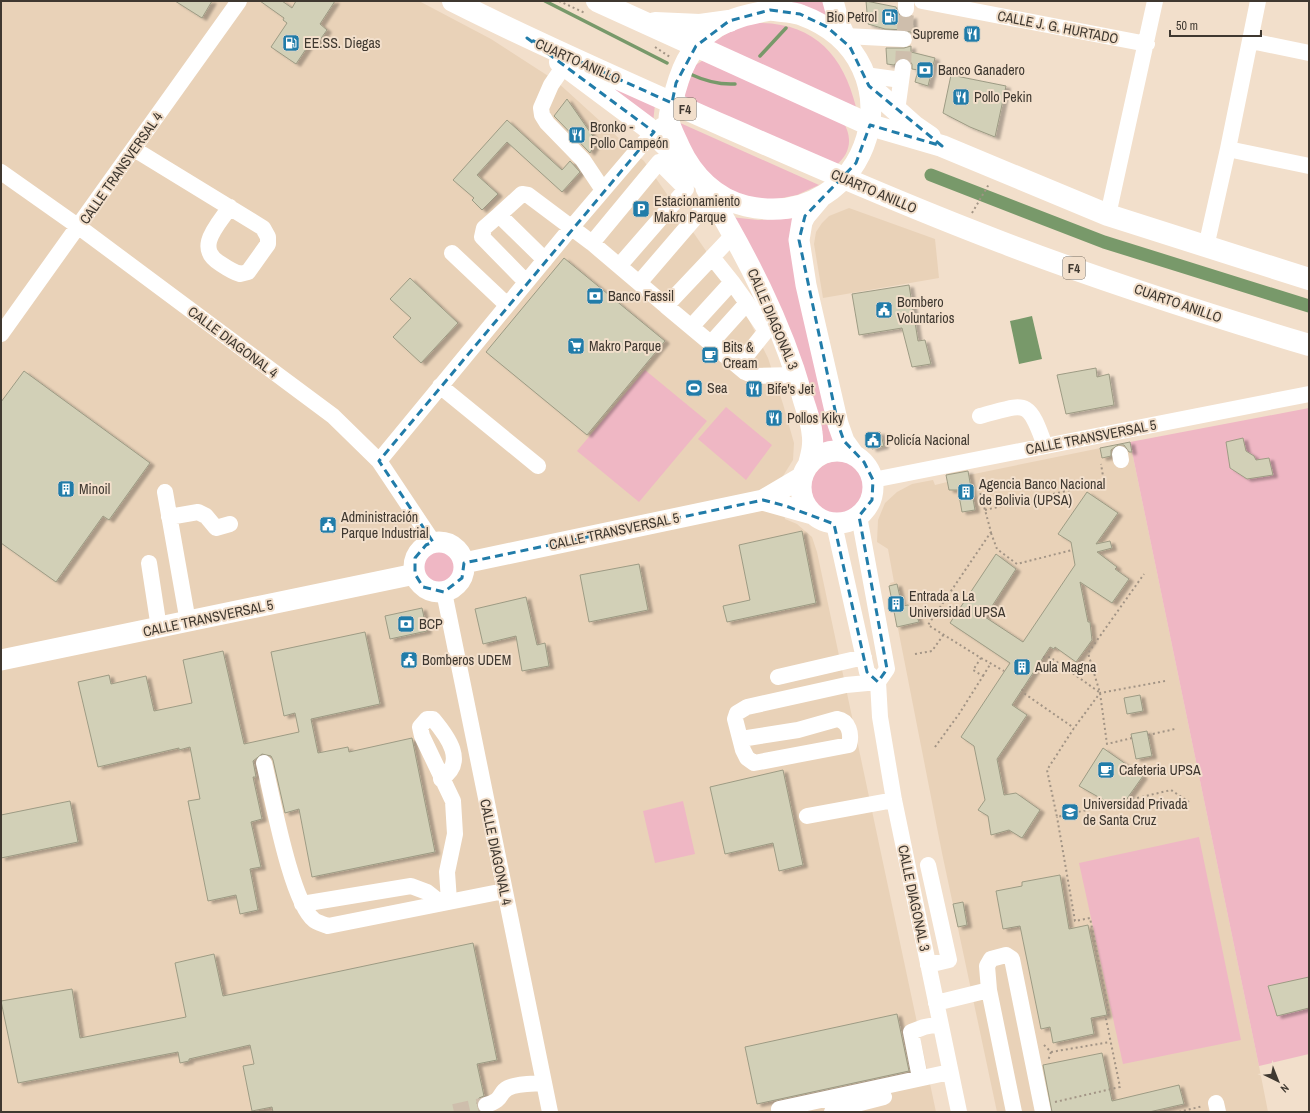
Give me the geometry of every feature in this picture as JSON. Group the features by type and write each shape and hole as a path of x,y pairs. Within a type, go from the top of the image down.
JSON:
{"highway":[{"name":"CUARTO ANILLO","path":"454,1 567,61 659,125 843,179 1002,243 1243,325 1309,345"},
{"path":"594,9 644,23 870,125 942,146 1108,215 1309,279"},
{"path":"644,23 700,25 741,12"},
{"path":"567,61 659,125 700,191"},
{"path":"867,81 914,126 942,146"}],"main road":[{"path":"700,191 757,208 775,210 792,207 809,202 824,194 843,179 859,157 865,144 870,125 871,105 867,81 861,66 847,42 833,1"},
{"path":"659,125 684,64 696,46 716,28 741,12 770,10 800,14 827,27 847,42"},
{"name":"CALLE DIAGONAL 3","path":"700,191 734,234 755,275 789,353 792,375 812,432 813,447 805,472"},
{"path":"824,194 805,216 802,222 799,240 806,285 838,424 844,441 854,455"},
{"path":"842,451 854,455 864,462 873,480 874,493 872,500 859,516 847,522 834,524 822,520 812,514 802,497 805,472 817,457 829,452 842,451"},
{"name":"CALLE TRANSVERSAL 5","path":"464,562 763,500 805,472"},
{"name":"CALLE TRANSVERSAL 5","path":"763,500 812,514"},
{"path":"433,542 450,544 462,555 464,562 462,578 457,585 444,592 436,592 423,587 415,574 414,562 420,551 426,545 433,542"},
{"name":"CALLE TRANSVERSAL 5","path":"1,660 415,574"}],"street":[{"name":"CALLE TRANSVERSAL 4","path":"1,334 79,227 239,1"},
{"name":"CALLE J. G. HURTADO","path":"922,1 1147,44"},
{"path":"1108,215 1147,44 1155,1"},
{"path":"1206,247 1251,41 1258,1"},
{"path":"847,42 904,39"},
{"path":"1251,41 1309,53"},
{"path":"567,61 552,85 541,108 542,115 547,123 583,160 604,190"},
{"path":"867,81 902,74 897,111"},
{"path":"592,243 659,162 659,125"},
{"path":"379,461 571,228 659,125"},
{"path":"134,149 230,207"},
{"path":"1228,149 1309,166"},
{"path":"659,162 700,191"},
{"name":"CALLE DIAGONAL 4","path":"1,172 79,227 333,416 379,461 433,542"},
{"path":"619,266 700,191"},
{"path":"639,283 700,191"},
{"path":"526,282 482,237 484,228 522,194 528,195 592,243 738,366 754,376 792,375 747,302 712,256"},
{"path":"499,215 545,260"},
{"path":"666,306 734,234"},
{"path":"452,253 507,305"},
{"path":"691,327 732,282"},
{"path":"711,343 747,302"},
{"path":"738,366 766,331"},
{"path":"440,386 538,466"},
{"name":"CALLE TRANSVERSAL 5","path":"873,480 1045,446 1119,448 1309,394"},
{"path":"980,416 1016,407 1026,408 1032,413 1045,446"},
{"path":"165,492 188,622"},
{"path":"169,517 198,512 206,516 216,528 230,524"},
{"name":"CALLE DIAGONAL 3","path":"859,516 887,669 878,682 880,717 894,800 959,1112"},
{"path":"834,524 867,672 878,682"},
{"path":"149,563 159,628"},
{"name":"CALLE DIAGONAL 4","path":"444,592 550,1112"},
{"path":"857,626 879,622"},
{"path":"778,677 864,657"},
{"path":"741,739 798,730 838,719 843,720 847,724 851,738 849,745 754,763 747,758 741,739 735,720 737,714 747,707 846,685 878,682"},
{"path":"264,763 292,879 302,904 314,920 328,926 504,891"},
{"path":"441,779 453,801 455,834 447,872 445,902"},
{"path":"807,816 894,800"},
{"path":"928,865 949,960 928,965"},
{"path":"302,904 411,886 427,892 445,902"},
{"path":"1014,1112 988,990 987,966 991,960 1006,955 1012,959 1015,969 1049,1107"},
{"path":"936,1002 988,990"},
{"path":"920,1078 911,1032 940,1024"},
{"path":"779,1110 920,1078 951,1076"},
{"path":"832,1112 833,1110 951,1076"},
{"path":"486,1105 497,1102 504,1090 510,1087 544,1083"}],"path":[{"path":"559,1 594,9"},
{"path":"652,46 670,57 668,62"},
{"path":"971,214 993,178"},
{"path":"985,510 1104,482 1101,464"},
{"path":"979,488 997,549 1017,564 1072,550"},
{"path":"991,532 928,625 1004,671"},
{"path":"1132,738 1107,744 1100,693 1088,653 1144,574"},
{"path":"914,609 932,618"},
{"path":"915,654 932,651 944,634"},
{"path":"1043,657 1050,657 1100,693"},
{"path":"981,658 973,670 983,676"},
{"path":"935,747 959,714 991,663"},
{"path":"1049,1107 1120,1088 1106,1019 1109,1013 1090,918 1075,921 1047,770 1074,728 1100,693 1165,681"},
{"path":"1022,689 1025,694 1074,728"},
{"path":"1148,735 1175,729"},
{"path":"1057,818 1171,790 1190,802"},
{"path":"1051,1052 1110,1042"},
{"path":"1179,1112 1217,1108"}],"highlighted area":[{"path":"770,10 800,14 827,27 850,47 869,86 942,146 870,125 856,163 805,216 799,240 838,424 844,441 864,462 873,480 872,500 859,516 887,669 878,682 867,672 834,524 786,506 763,500 464,563 462,578 444,592 423,587 415,574 415,558 426,545 433,542 379,461 654,132 527,38 672,103 676,83 696,46 729,21"}],"shaded area":[{"path":"1,1 419,1 491,39 556,81 644,161 722,274 746,314 768,358 783,404 794,443 793,460 778,484 785,519 797,524 812,537 817,552 936,1112 1,1112"},
{"path":"762,1 824,1 827,22"},
{"path":"756,23 776,24 794,28 809,35 822,45 834,57 843,71 856,107 709,45 735,28"},
{"path":"705,59 841,119 848,131 849,144 848,150 841,161 835,166 687,99 684,95 694,66"},
{"path":"583,70 655,104 653,123"},
{"path":"678,122 819,185 797,195 777,199 748,199 705,177"},
{"path":"849,208 935,239 939,278 823,298 814,244 816,232 829,216"},
{"path":"730,217 758,220 795,218 836,443 822,444"},
{"path":"1032,316 1042,359 1019,364 1010,321"},
{"path":"645,370 707,421 639,502 577,451"},
{"path":"726,407 772,445 746,480 698,439"},
{"path":"1309,408 1309,1054 1259,1066 1130,442"},
{"name":"Universidad Privada de Santa Cruz","path":"1130,442 1268,1112 997,1112 942,853 894,608 892,609 890,603 894,602 890,583 894,582 888,549 877,542 878,520 885,503 897,492 912,484 933,480 935,485 947,482 946,474 967,470 969,475"},
{"path":"838,461 848,463 857,469 863,478 865,488 863,498 857,507 848,513 838,515 828,513 819,507 813,498 811,488 813,478 819,469 828,463"},
{"path":"444,548 453,553 457,559 457,573 453,579 444,584 436,584 427,579 423,573 422,562 427,553 433,549"},
{"path":"683,801 695,854 655,863 643,811"},
{"path":"1199,837 1241,1040 1123,1064 1079,863"}],"building":[{"path":"175,1 212,1 202,18"},
{"path":"260,1 282,1 292,8 296,1 335,1 320,24 327,30 317,44 312,40 296,64 271,47 287,23 283,20 284,18"},
{"name":"Bio Petrol","path":"866,1 896,7 898,13 902,17 906,18 912,16 913,33 905,30 885,29 868,24"},
{"path":"911,46 911,52 935,58 928,86 915,82 918,70 912,69 912,64 908,59 900,58 894,65 887,64 886,48 904,48"},
{"path":"951,75 1006,86 995,137 970,127 943,113"},
{"name":"Bronko - Pollo Campeón","path":"567,99 597,142 590,153 554,116"},
{"path":"507,120 562,170 570,161 580,172 562,192 507,142 477,175 498,194 482,210 472,200 474,198 453,180"},
{"name":"Makro Parque","path":"564,258 665,341 587,435 486,352"},
{"path":"410,278 458,323 421,363 393,337 411,318 390,299"},
{"name":"Bombero Voluntarios","path":"909,285 918,341 925,340 931,364 912,367 902,328 859,335 852,294"},
{"path":"1096,368 1097,377 1109,374 1114,405 1066,414 1057,375"},
{"name":"Minoil","path":"24,371 150,463 109,520 103,516 56,582 1,543 1,402"},
{"path":"880,432 884,446 872,449 868,435"},
{"path":"1243,438 1246,451 1254,456 1256,460 1269,458 1273,475 1247,479 1230,468 1226,442"},
{"path":"1130,442 1132,452 1129,452 1124,445 1118,445 1111,450 1111,456 1102,458 1100,448"},
{"name":"Agencia Banco Nacional de Bolivia (UPSA)","path":"968,471 975,510 962,512 958,490 949,490 946,475"},
{"name":"Aula Magna","path":"1087,492 1118,513 1096,544 1110,541 1112,548 1097,552 1117,567 1115,569 1129,579 1112,603 1080,582 1088,622 1090,622 1092,640 1076,662 1055,647 1054,649 1050,647 1012,705 1027,715 997,759 1004,795 1016,793 1040,810 1022,838 1009,830 991,835 988,816 978,810 985,800 974,746 961,737 1010,663 950,623 996,554 1016,569 985,617 1023,642 1075,565 1071,542 1058,534"},
{"path":"802,531 816,603 727,622 723,606 750,600 739,545"},
{"path":"639,564 648,610 589,622 580,575"},
{"name":"Entrada a La Universidad UPSA","path":"897,584 902,606 908,605 914,609 919,622 897,627 889,586"},
{"path":"526,597 537,645 545,643 549,666 522,671 516,636 483,644 475,609"},
{"name":"BCP","path":"422,608 427,631 390,639 385,616"},
{"path":"365,632 380,704 311,719 318,753 348,747 349,752 412,738 435,852 312,877 299,809 285,813 273,760 271,756 262,754 253,761 256,777 253,777 262,819 251,822 261,867 250,869 258,910 240,914 236,895 208,901 188,801 200,799 190,747 179,750 179,748 98,767 78,682 109,675 111,684 146,676 154,711 192,703 183,660 223,651 244,744 299,732 295,713 284,716 271,652"},
{"path":"1140,695 1143,711 1127,714 1124,698"},
{"path":"1147,731 1152,756 1136,759 1131,734"},
{"path":"1103,748 1143,776 1126,800 1109,803 1079,786"},
{"path":"783,770 803,865 779,871 773,843 725,854 710,787"},
{"path":"70,801 78,842 1,858 1,815"},
{"path":"1060,875 1069,929 1088,925 1107,1015 1091,1018 1094,1034 1053,1043 1050,1027 1041,1029 1020,926 1003,929 996,891 1022,886 1022,882"},
{"path":"963,902 967,925 958,927 953,904"},
{"path":"473,943 497,1060 477,1064 484,1096 479,1098 477,1103 480,1112 273,1112 272,1107 252,1111 243,1066 254,1064 250,1045 189,1059 189,1061 180,1063 178,1052 18,1083 1,1001 72,989 80,1038 186,1017 175,963 214,954 223,996"},
{"path":"1309,977 1309,1008 1277,1016 1268,986"},
{"path":"897,1014 909,1071 757,1104 745,1047"},
{"path":"1102,1053 1112,1101 1179,1085 1184,1104 1149,1112 1052,1112 1043,1065"}],"waterway":[{"path":"545,1 667,63"},
{"path":"760,56 786,28"},
{"path":"690,74 712,82 735,84"},
{"path":"931,175 1104,242 1309,306"}],"tunnel":[{"path":"905,31 906,9"},
{"path":"903,67 904,45"},
{"path":"454,1112 486,1105"}],"place":[{"name":"Bio Petrol","path":"890,17"},
{"name":"Supreme","path":"972,34"},
{"name":"EE.SS. Diegas","path":"291,43"},
{"name":"Banco Ganadero","path":"925,70"},
{"name":"Pollo Pekin","path":"961,97"},
{"name":"Bronko - Pollo Campeón","path":"577,135"},
{"name":"Estacionamiento Makro Parque","path":"641,209"},
{"name":"Banco Fassil","path":"595,296"},
{"name":"Bombero Voluntarios","path":"884,310"},
{"name":"Makro Parque","path":"576,346"},
{"name":"Bits & Cream","path":"710,355"},
{"name":"Sea","path":"694,388"},
{"name":"Bife's Jet","path":"754,389"},
{"name":"Pollos Kiky","path":"774,418"},
{"name":"Policía Nacional","path":"873,440"},
{"name":"Minoil","path":"66,489"},
{"name":"Agencia Banco Nacional de Bolivia (UPSA)","path":"966,492"},
{"name":"Administración Parque Industrial","path":"328,525"},
{"name":"Entrada a La Universidad UPSA","path":"896,604"},
{"name":"BCP","path":"406,624"},
{"name":"Bomberos UDEM","path":"409,660"},
{"name":"Aula Magna","path":"1022,667"},
{"name":"Cafeteria UPSA","path":"1106,770"},
{"name":"Universidad Privada de Santa Cruz","path":"1070,812"}]}
